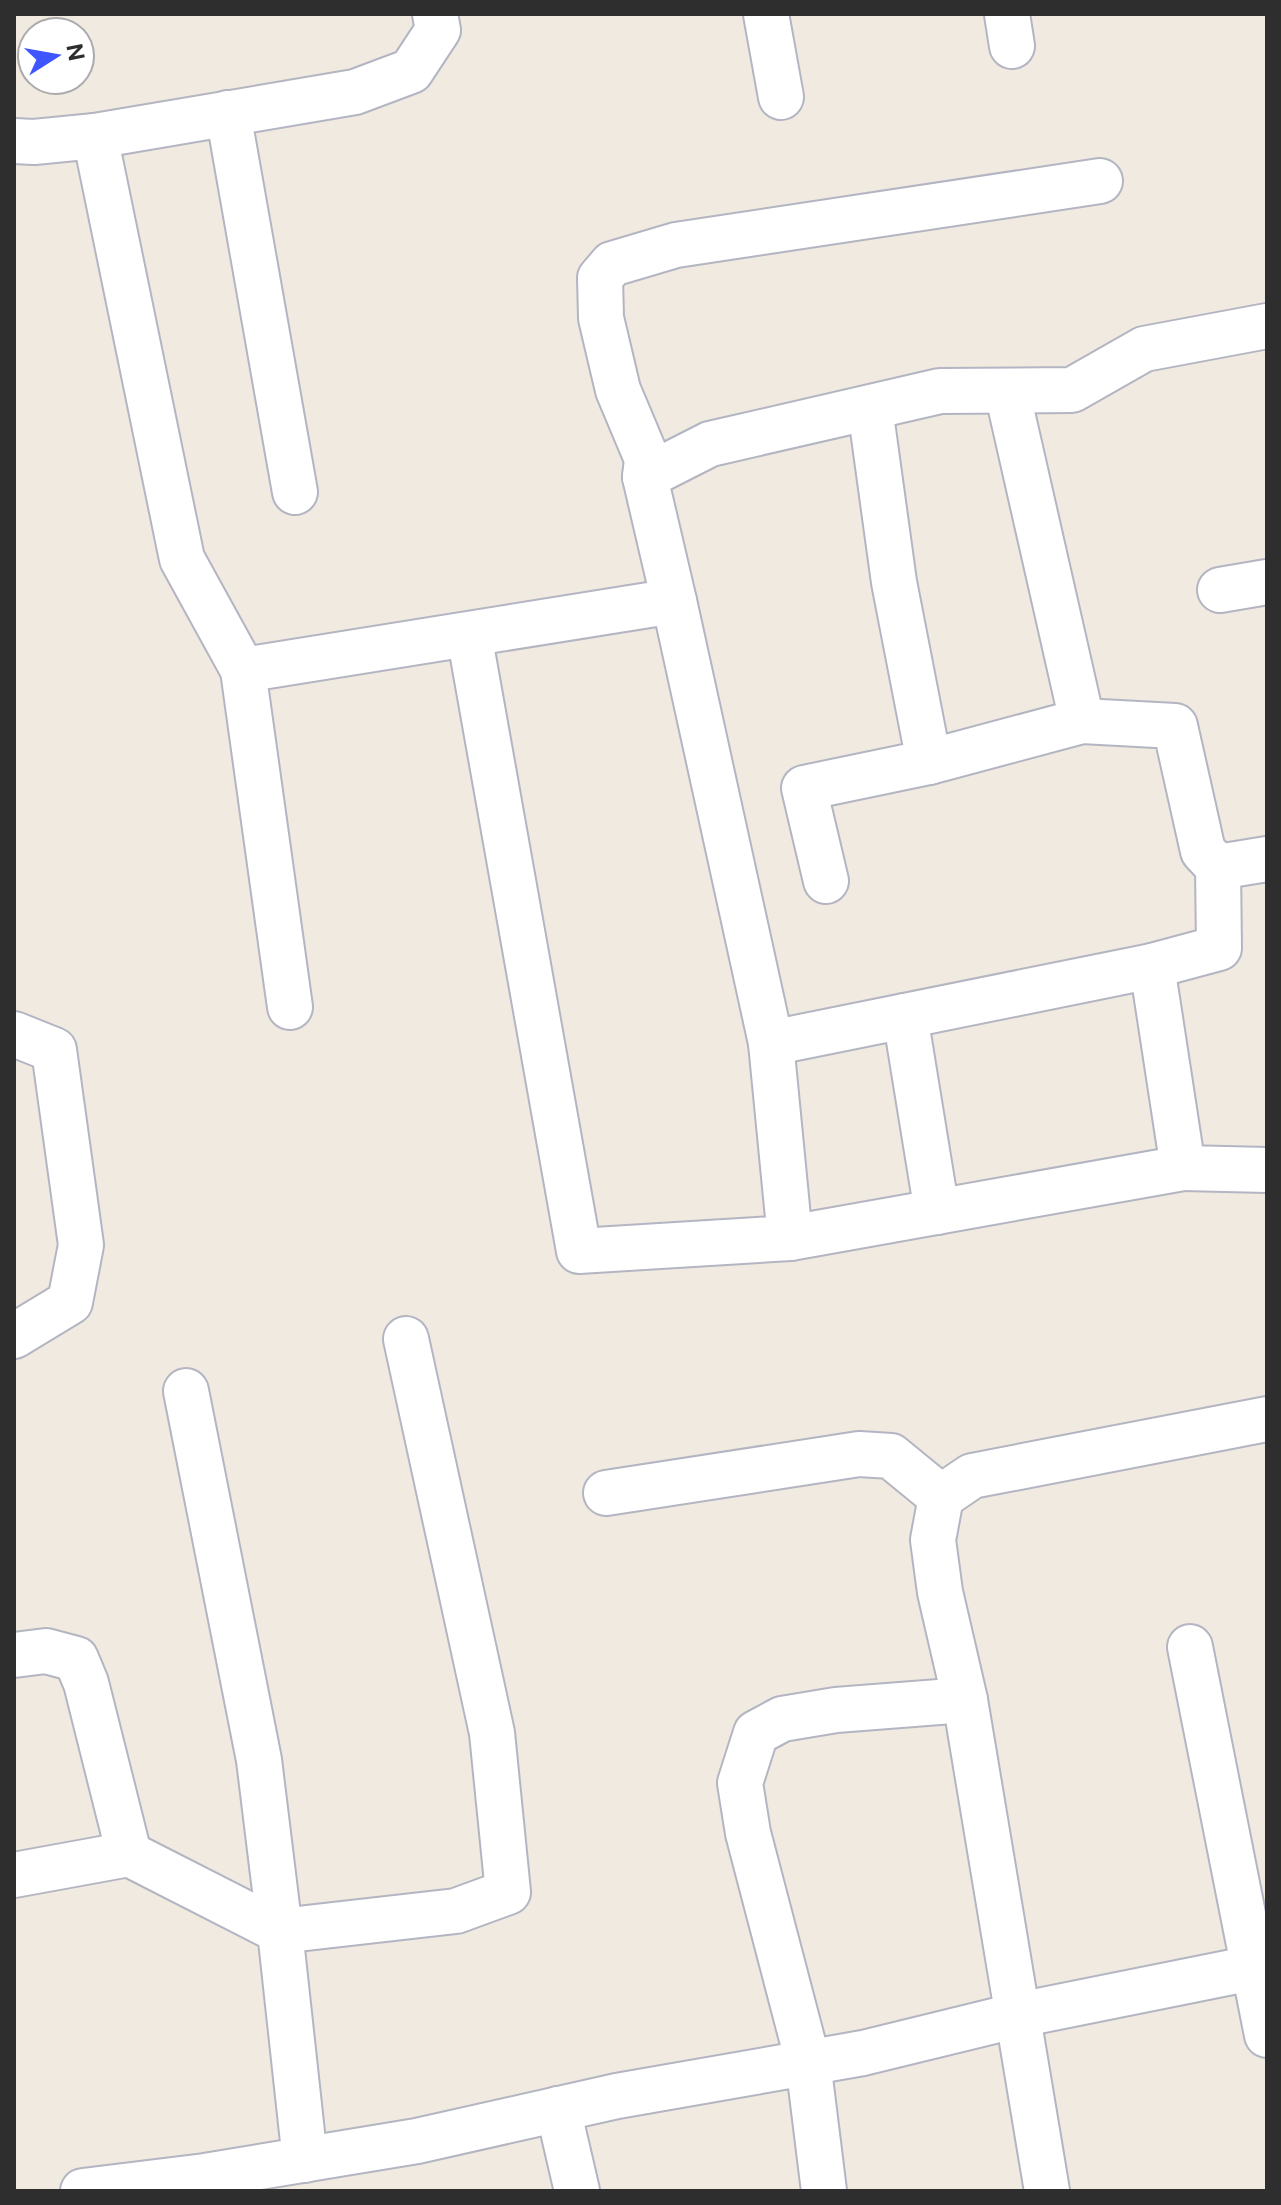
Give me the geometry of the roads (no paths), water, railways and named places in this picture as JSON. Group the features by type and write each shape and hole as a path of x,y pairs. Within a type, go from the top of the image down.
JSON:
{"street":[{"path":"14,141 95,136 355,92 411,71 438,30 435,14"},
{"path":"766,14 781,97"},
{"path":"228,113 295,492"},
{"path":"95,136 182,559 243,670 290,1007"},
{"path":"790,1238 771,1043 645,477 647,459 618,390 601,318 600,278 612,264 676,245 1100,181"},
{"path":"645,477 710,444 940,391 1072,390 1144,349 1267,326"},
{"path":"1007,391 1082,721"},
{"path":"870,408 894,582 929,762"},
{"path":"1220,590 1267,582"},
{"path":"243,670 674,601"},
{"path":"469,634 579,1251 790,1238 1183,1168 1267,1170"},
{"path":"771,1043 1152,966 1219,948 1218,867 1203,851 1175,726 1082,721 929,762 804,788 826,881"},
{"path":"1218,867 1267,859"},
{"path":"1152,966 1183,1168"},
{"path":"905,1016 937,1212"},
{"path":"14,1034 54,1050 81,1245 70,1302 14,1336"},
{"path":"14,1875 129,1854 280,1931 456,1911 508,1892 492,1733 406,1339"},
{"path":"186,1391 259,1760 305,2160"},
{"path":"1047,2191 965,1700 938,1579 933,1540 941,1497 972,1476 1267,1419"},
{"path":"606,1493 859,1454 891,1456 941,1497"},
{"path":"1190,1647 1261,1967 1267,2035"},
{"path":"14,1655 46,1651 76,1659 86,1683 129,1854"},
{"path":"824,2191 808,2062 748,1833 740,1783 756,1733 782,1719 836,1710 965,1700"},
{"path":"83,2191 205,2176 417,2141 617,2096 863,2053 1018,2015 1261,1967"},
{"path":"558,2109 577,2191"}]}
